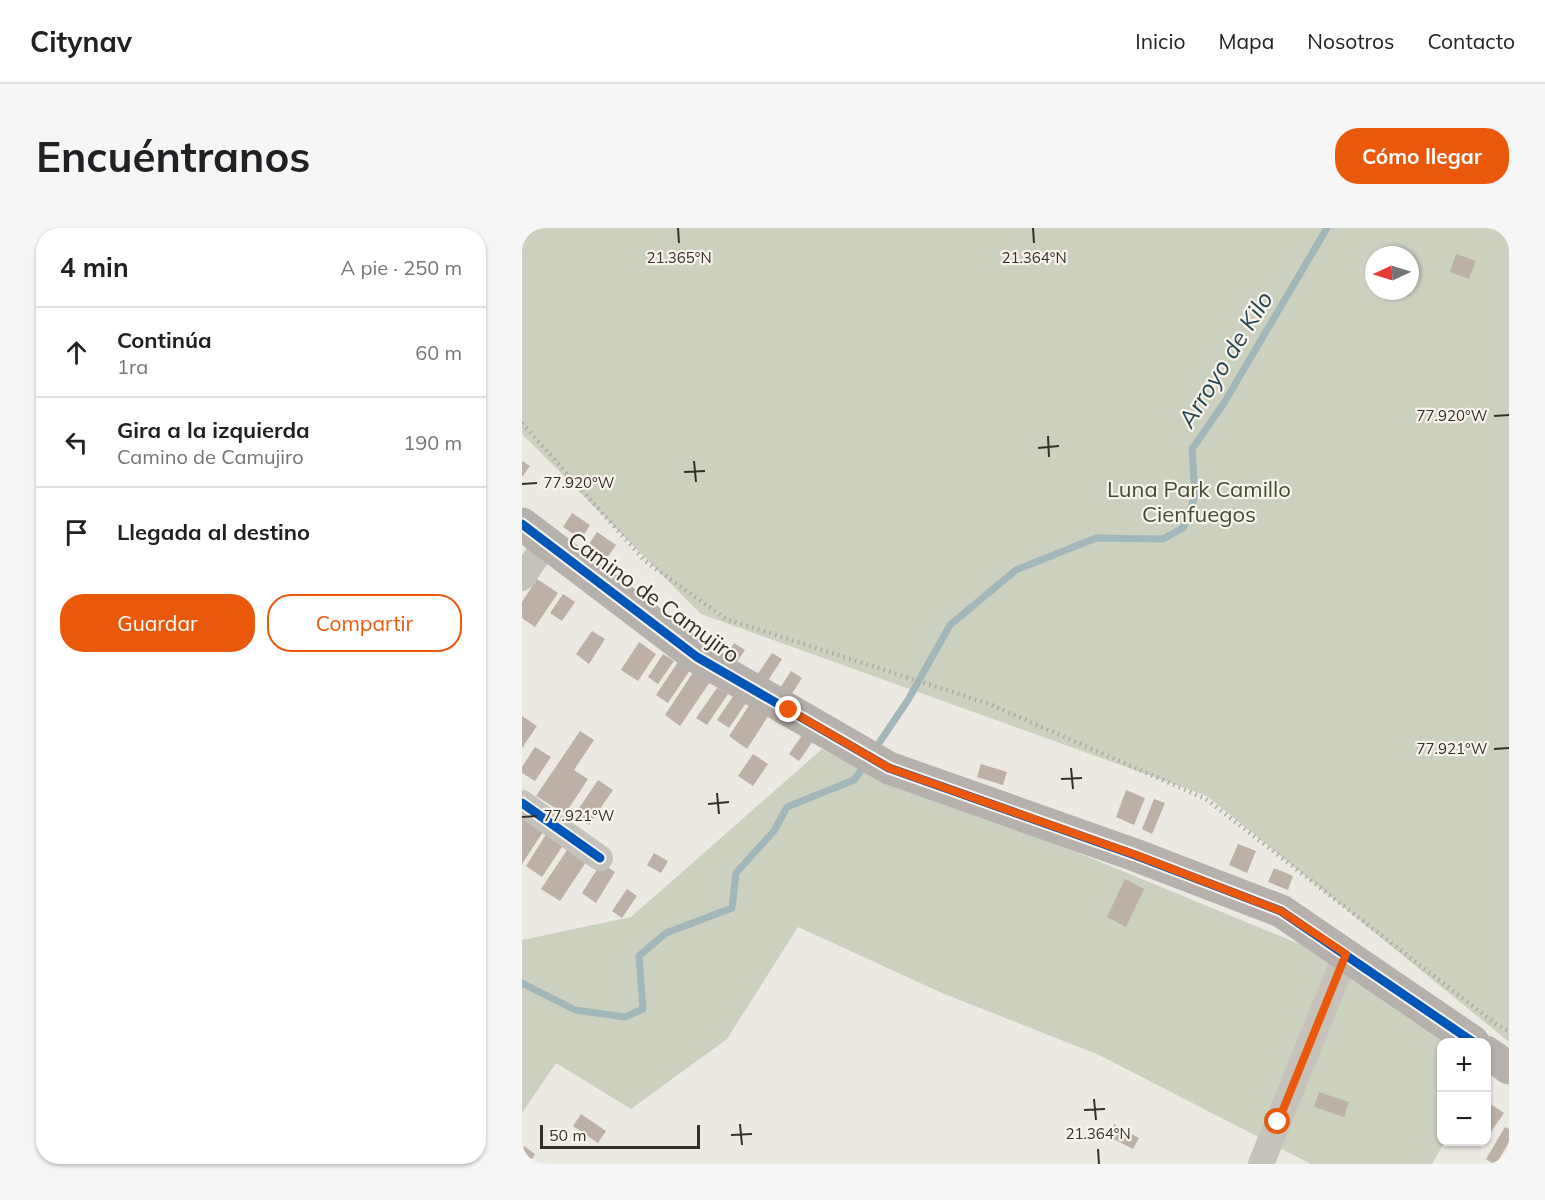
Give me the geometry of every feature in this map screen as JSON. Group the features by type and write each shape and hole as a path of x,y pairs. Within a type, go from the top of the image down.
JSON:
{"street":[{"path":"522,578 534,534"},
{"name":"Camino de Camujiro","path":"534,534 697,657 889,768 1136,855 1281,911 1467,1038"},
{"path":"522,803 600,858"},
{"path":"1261,1164 1346,954"},
{"path":"1491,1055 1509,1068"}],"green space":[{"name":"Luna Park Camillo Cienfuegos","path":"522,228 1509,228 1509,1042 1207,796 701,614 522,434"},
{"path":"822,749 897,788 1035,835 1319,952 1439,1038 1437,1038 1437,1146 1443,1146 1432,1164 1311,1164 1099,1055 942,993 798,927 727,1039 631,1109 556,1063 522,1113 522,940 631,917"}],"building":[{"path":"1456,254 1476,261 1469,279 1450,272"},
{"path":"522,461 530,466 522,477"},
{"path":"572,513 590,525 581,539 563,527"},
{"path":"597,532 616,545 606,559 587,547"},
{"path":"537,579 558,593 535,627 522,618 522,602"},
{"path":"563,594 575,602 562,621 550,613"},
{"path":"592,631 605,639 589,664 576,654"},
{"path":"639,642 656,654 638,681 621,670"},
{"path":"734,643 745,650 734,666 724,659"},
{"path":"772,653 782,659 767,682 757,675"},
{"path":"663,654 674,661 658,684 648,677"},
{"path":"678,662 690,670 668,703 656,695"},
{"path":"694,671 710,682 680,726 665,715"},
{"path":"791,671 802,678 791,695 780,688"},
{"path":"717,688 728,694 707,725 696,718"},
{"path":"734,695 746,703 729,728 717,720"},
{"path":"752,701 770,713 747,749 729,736"},
{"path":"522,716 537,726 522,748"},
{"path":"580,731 594,740 574,770 588,779 565,814 536,796"},
{"path":"805,731 815,738 799,761 789,754"},
{"path":"535,747 551,757 535,781 522,773 522,767"},
{"path":"753,754 768,764 753,786 738,776"},
{"path":"981,764 1007,772 1003,785 977,777"},
{"path":"598,780 613,790 589,825 575,814"},
{"path":"1126,790 1145,798 1134,825 1116,817"},
{"path":"1154,799 1165,803 1152,834 1142,829"},
{"path":"522,817 545,829 522,864"},
{"path":"547,833 564,844 542,877 526,866"},
{"path":"1238,844 1256,851 1247,873 1229,865"},
{"path":"569,847 588,859 560,901 541,889"},
{"path":"654,853 668,861 661,873 647,865"},
{"path":"601,863 615,872 596,903 582,893"},
{"path":"1274,868 1293,876 1288,890 1268,882"},
{"path":"1125,879 1144,889 1126,927 1107,917"},
{"path":"627,889 637,896 622,918 612,911"},
{"path":"1319,1092 1349,1102 1344,1117 1314,1107"},
{"path":"1491,1106 1504,1113 1491,1132"},
{"path":"581,1114 606,1131 598,1143 573,1126"},
{"path":"1114,1124 1139,1138 1133,1149 1108,1136"},
{"path":"1505,1127 1509,1129 1509,1142 1494,1164 1486,1159"},
{"path":"524,1146 535,1154 529,1164 522,1164"}],"waterway":[{"name":"Arroyo de Kilo","path":"875,749 908,700 950,625 1016,570 1096,538 1163,539 1183,528 1195,496 1192,449 1224,403 1327,228"},
{"name":"Arroyo de Kilo","path":"522,983 575,1010 625,1017 643,1009 639,956 666,933 732,908 736,873 774,831 787,807 854,780 866,763"}],"railway":[{"path":"522,423 645,561 726,619 987,703 1206,799 1497,1025 1509,1031"}],"cycle path":[{"path":"522,524 697,657 889,768 1135,855 1281,911 1467,1038"},
{"path":"522,803 600,858"}],"route":[{"path":"789,710 889,768 1136,855 1281,911 1346,954 1278,1122"}]}
